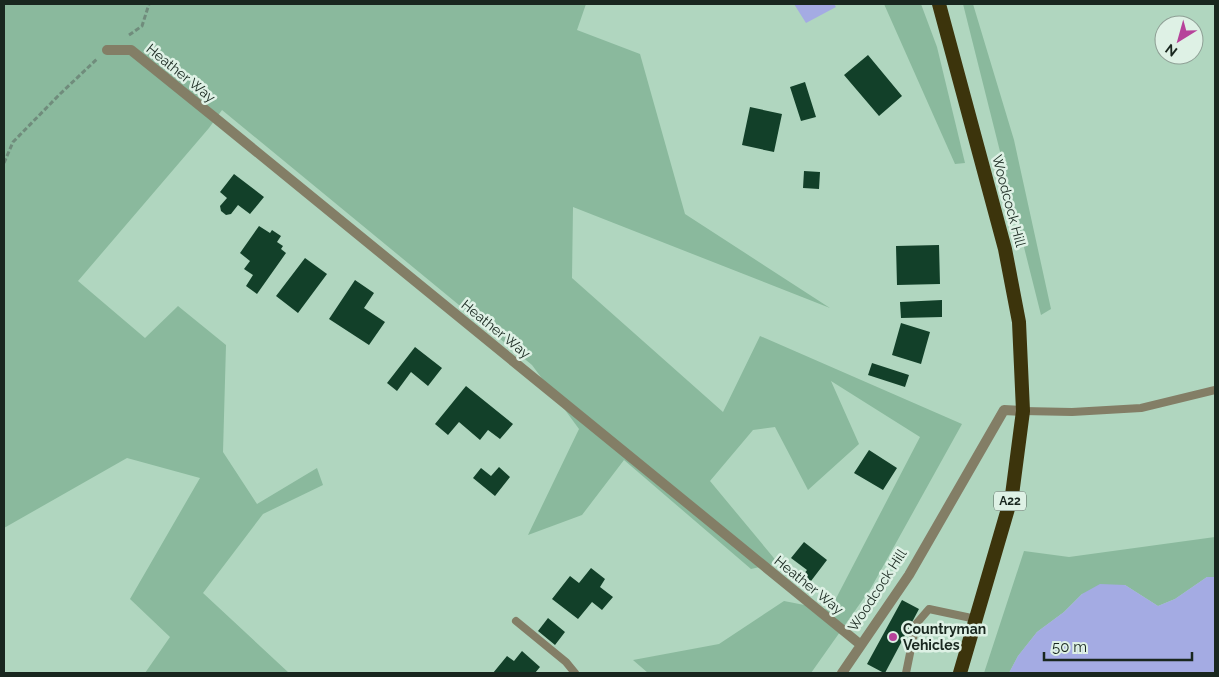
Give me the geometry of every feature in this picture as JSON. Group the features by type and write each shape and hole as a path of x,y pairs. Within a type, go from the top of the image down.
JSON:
{"highway":[{"name":"Woodcock Hill","path":"939,4 1005,249 1019,322 1023,411 1012,495 960,673"}],"street":[{"name":"Heather Way","path":"107,50 131,50 861,645"},
{"name":"Woodcock Hill","path":"842,673 908,575 1004,410 1023,411"}],"lane":[{"path":"1023,411 1072,412 1141,408 1215,390"},
{"path":"906,673 916,624 929,609 976,618"},
{"path":"516,621 566,662 575,673"}],"path":[{"path":"4,163 13,142 60,94 107,50 142,26 149,4"}],"green space":[{"path":"4,4 586,4 577,30 640,54 685,214 830,308 573,207 572,278 723,412 760,336 962,424 871,588 811,673 648,673 633,660 719,644 784,601 830,610 920,437 831,381 859,444 808,490 775,427 753,430 710,481 778,563 751,569 624,460 582,515 528,535 579,429 532,365 222,110 209,128 78,281 145,338 178,306 226,345 223,452 257,504 317,468 323,485 263,514 203,593 289,673 145,673 170,637 130,599 200,478 127,458 4,528"},
{"path":"884,4 921,4 937,47 965,163 955,164"},
{"path":"963,4 973,4 1014,140 1051,309 1041,315"},
{"path":"1215,537 1215,577 1207,577 1175,599 1158,606 1125,585 1082,594 1064,612 1037,632 1018,656 1009,673 984,673 1024,551 1069,557"}],"water":[{"path":"794,4 834,4 836,7 806,23"},
{"path":"1207,577 1215,577 1215,673 1009,673 1018,656 1037,632 1064,612 1082,594 1100,584 1125,585 1158,606 1175,599"}],"building":[{"path":"868,55 902,96 879,116 844,75"},
{"path":"805,82 816,117 801,121 790,87"},
{"path":"750,107 782,114 774,152 742,145"},
{"path":"804,171 820,172 819,189 803,188"},
{"path":"234,174 264,197 250,214 238,205 231,214 226,215 221,211 220,206 227,198 220,192"},
{"path":"259,226 270,233 272,230 281,236 277,242 283,246 281,249 286,253 257,294 246,286 253,275 244,269 250,261 240,253"},
{"path":"939,245 940,284 897,285 896,246"},
{"path":"305,258 327,274 298,313 276,296"},
{"path":"355,280 374,293 364,308 385,322 369,345 329,319"},
{"path":"942,300 942,317 901,318 900,302"},
{"path":"901,323 930,332 921,364 892,355"},
{"path":"415,347 442,368 428,386 411,372 397,391 387,383"},
{"path":"872,363 909,375 905,387 868,375"},
{"path":"466,386 513,424 500,439 488,430 480,440 459,422 448,435 435,424"},
{"path":"869,450 897,468 883,490 854,473"},
{"path":"499,467 510,477 495,496 473,478 481,468 491,476"},
{"path":"804,542 827,560 811,581 803,575 807,570 791,558"},
{"path":"591,568 605,579 600,587 613,597 602,610 592,602 578,619 552,599 570,576 579,583"},
{"name":"Countryman Vehicles","path":"902,600 919,609 884,673 867,664"},
{"path":"548,618 565,632 555,645 538,631"},
{"path":"522,651 540,667 535,673 493,673 507,656 514,661"}],"place":[{"name":"Countryman Vehicles","path":"893,637"}]}
